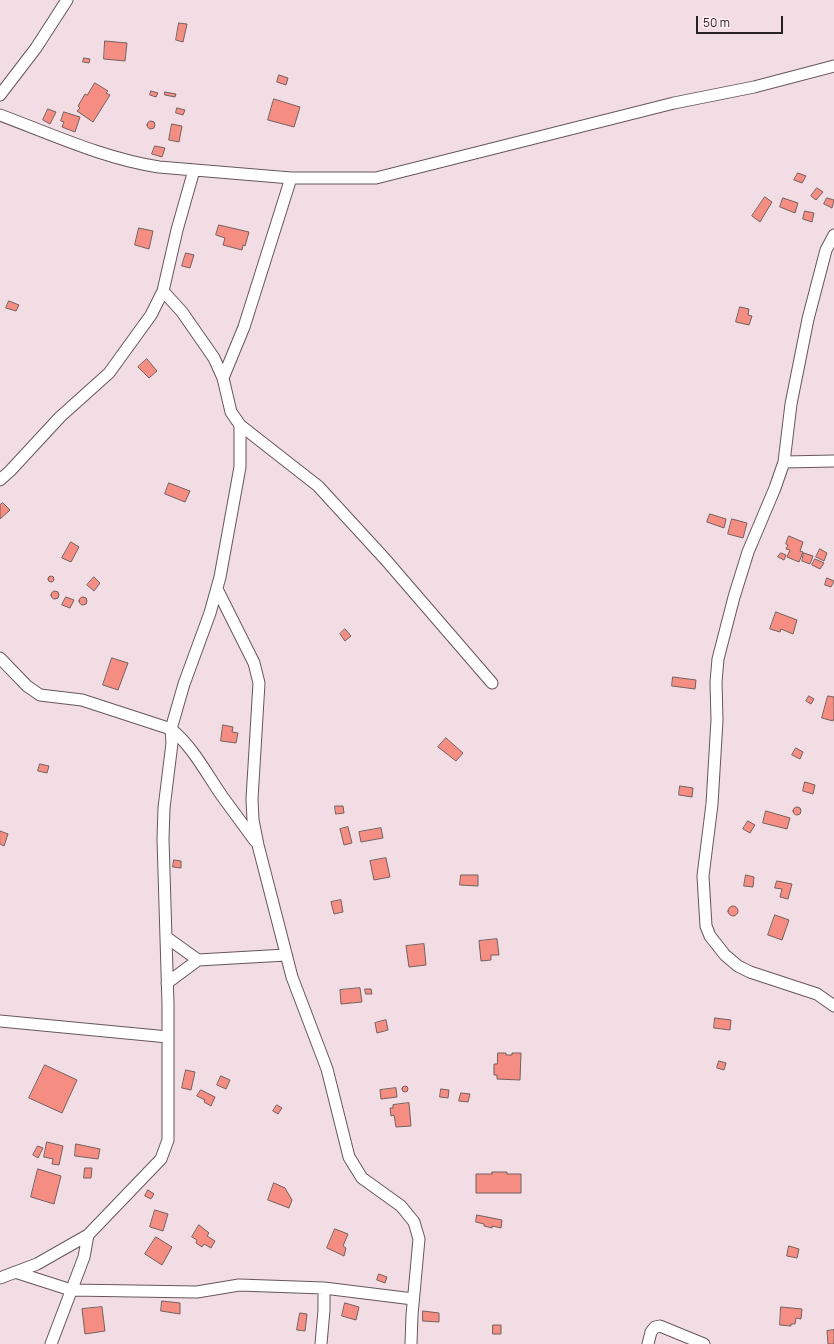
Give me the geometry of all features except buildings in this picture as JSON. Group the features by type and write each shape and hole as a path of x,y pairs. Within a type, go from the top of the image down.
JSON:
{"street":[{"path":"0,95 36,48 67,0"},
{"path":"0,115 118,159 140,164 291,178 376,178 674,103 754,88 834,66"},
{"path":"0,480 60,417 109,373 151,315 163,291 177,230 194,170"},
{"path":"223,378 244,326 291,178"},
{"path":"834,235 826,250 808,320 791,404 784,462 775,488 748,552 734,597 718,659 716,682 717,720 712,804 703,876 706,926 710,936 725,955 738,966 750,972 817,994 834,1006"},
{"path":"163,291 182,312 214,358 223,378 231,412 240,425 318,486 385,559 492,684"},
{"path":"0,1278 38,1264 88,1235 161,1158 168,1140 168,1037 164,808 172,743 171,729 184,684 210,613 220,577 240,467 240,425"},
{"path":"784,462 834,461"},
{"path":"217,589 254,663 259,683 252,800 253,820 292,977 327,1069 349,1157 362,1178 401,1206 414,1222 419,1239 411,1344"},
{"path":"0,658 27,686 40,695 82,700 171,729 182,738 258,845"},
{"path":"166,937 198,960"},
{"path":"167,983 198,960 286,955"},
{"path":"0,1021 168,1037"},
{"path":"51,1344 84,1256 88,1235"},
{"path":"15,1272 71,1290 197,1292 239,1286 324,1288 414,1299"},
{"path":"321,1344 324,1288"},
{"path":"648,1344 651,1332 655,1327 660,1326 704,1344"}]}
